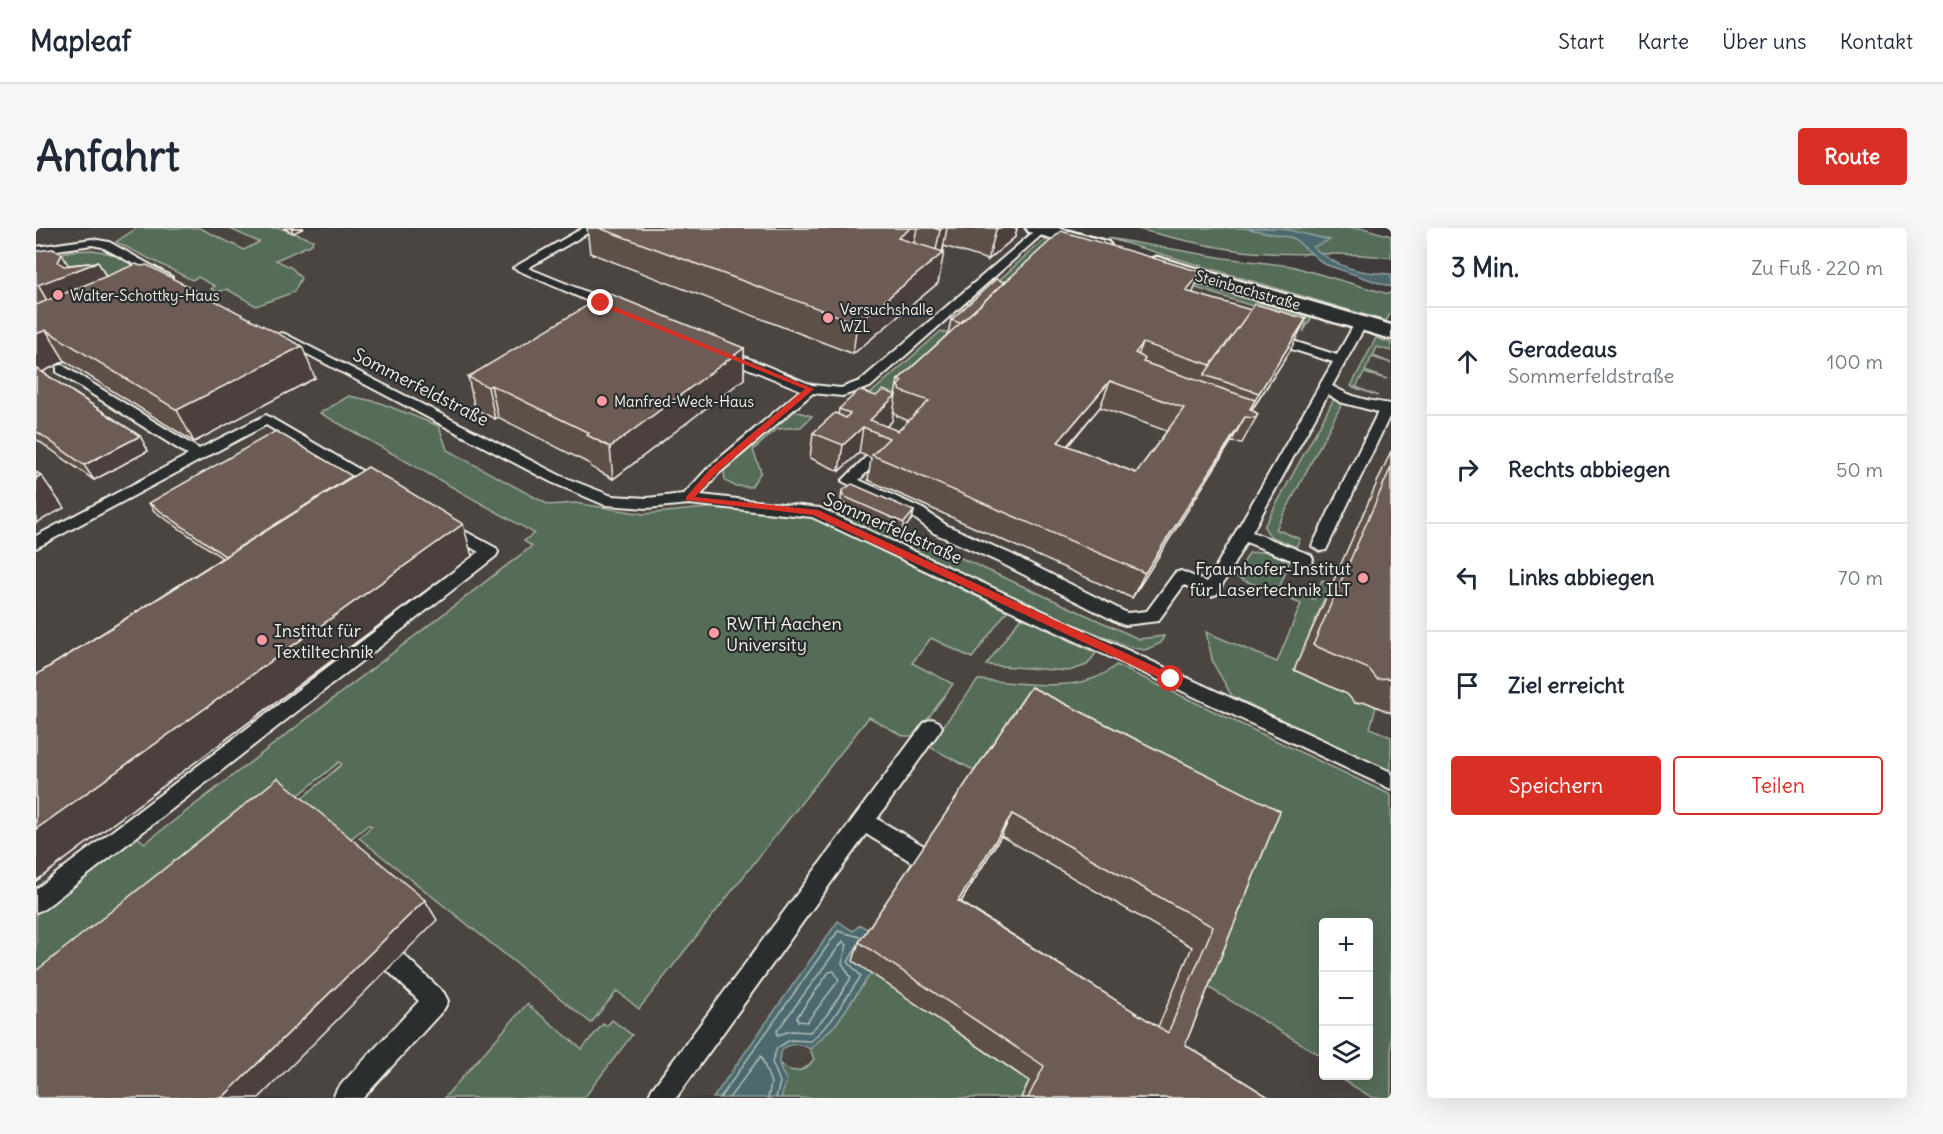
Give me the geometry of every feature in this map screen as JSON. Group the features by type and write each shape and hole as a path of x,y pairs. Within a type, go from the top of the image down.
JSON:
{"street":[{"path":"1039,229 1117,251"},
{"name":"Steinbachstraße","path":"1139,258 1391,332"}],"lane":[{"path":"591,228 519,268 631,315"},
{"path":"712,349 810,389 842,392 865,384 1039,229"},
{"path":"37,249 92,242 105,244 181,284"},
{"path":"872,459 849,481 918,513 939,530 1007,559 1076,596 1125,618 1152,617 1181,577 1211,590 1361,323"},
{"name":"Sommerfeldstraße","path":"270,331 556,479 610,501 647,503 689,499 815,512 1391,781"},
{"path":"1255,333 1340,360"},
{"path":"62,369 200,456"},
{"path":"1320,546 1389,408 1366,406 1345,399 1324,387"},
{"path":"689,499 713,471 810,389"},
{"path":"36,543 266,419 390,492"},
{"path":"36,902 490,552 430,516"},
{"path":"1242,534 1305,559"},
{"path":"661,1098 932,728"},
{"path":"863,821 923,857"},
{"path":"346,1098 436,1001 395,962"}],"shaded area":[{"name":"RWTH Aachen University","path":"36,228 1021,228 1215,284 1391,343 1391,1098 36,1098"}],"green space":[{"path":"137,228 200,228 244,250 259,242 228,228 280,228 313,240 312,244 276,260 292,268 301,278 294,292 256,306 227,289 217,292 211,289 215,286 198,277 192,280 116,242"},
{"path":"1134,228 1363,228 1391,236 1391,258 1252,252 1177,239"},
{"path":"1108,238 1224,258 1291,266 1388,294 1391,292 1391,313 1386,321"},
{"path":"1047,240 1311,319 1303,332 1306,323 1115,262 1009,289 998,281 1041,242"},
{"path":"93,250 112,254 144,270 97,290 36,259 71,251"},
{"path":"941,331 961,339 893,403 869,395"},
{"path":"1376,338 1391,343 1391,351 1377,347 1373,356 1391,363 1372,357 1365,371 1387,379 1364,373 1356,387 1378,396 1351,386"},
{"path":"349,396 378,402 439,426 447,450 549,505 575,503 644,514 728,506 807,515 1007,611 972,658 931,638 912,663 953,684 915,736 903,736 869,717 639,1009 617,991 591,1023 359,838 372,826 368,825 349,840 299,801 342,764 339,762 36,1011 36,914 137,837 145,843 532,546 524,541 534,533 320,413"},
{"path":"1334,399 1343,402 1276,529 1300,539 1296,547 1270,536 1264,527"},
{"path":"795,411 812,416 801,427 777,429 753,450 761,472 751,487 735,486 725,481 724,471"},
{"path":"842,504 1139,639 1164,636 1161,643 1145,650 1133,648 1065,621 834,513"},
{"path":"1265,551 1290,561 1280,586 1314,599 1322,580 1331,583 1294,670 1347,694 1355,703 1366,702 1376,707 1370,728 1391,737 1391,772 1232,696 1213,663 1206,632 1277,662 1301,604 1236,577 1249,553"},
{"path":"1021,617 1096,653 1087,665 1069,671 986,665"},
{"path":"1116,665 1391,795 1391,1098 1373,1098 1343,1080 1373,1080 1373,918 1319,918 1319,1055 1198,981 1259,834 979,773 928,746 978,680 1051,685 1087,681 1102,675"},
{"path":"871,973 1029,1081 1021,1098 780,1098 777,1061 786,1068 796,1071 810,1064 814,1059 810,1049 836,1024"},
{"path":"527,1004 582,1049 603,1024 607,1026 612,1020 632,1035 584,1098 444,1098"}],"water":[{"path":"1244,228 1280,228 1330,240 1313,247 1340,265 1369,272 1391,274 1391,287 1324,264 1293,238"},
{"path":"838,921 853,931 860,925 873,932 854,961 871,973 836,1024 810,1049 793,1044 782,1051 779,1064 787,1080 781,1098 713,1098"}],"building":[{"path":"599,228 911,228 898,238 944,252 857,323"},
{"path":"1061,231 1201,272 1186,291 1251,310 1211,365 1143,343 1135,353 1145,359 1143,362 1255,400 1250,409 1258,414 1256,418 1245,417 1145,573 872,455 889,438 863,427 843,445 813,433 835,413 846,418 850,413 839,409 859,390 876,396 883,390 896,395 870,420 898,431 929,401 901,391 898,386 902,381 898,380","holes":["1110,381 1184,408 1136,473 1058,442"]},
{"path":"53,249 62,254 58,262 64,266 98,262 36,285 36,251"},
{"path":"136,264 147,265 302,346 177,410 46,330 36,334 36,305"},
{"path":"996,279 1005,282 960,323 951,320"},
{"name":"Manfred-Weck-Haus","path":"608,293 744,348 610,447 587,435 589,433 491,385 488,387 468,377"},
{"path":"1255,304 1306,319 1259,393 1204,375"},
{"path":"36,368 140,436 84,465 36,431"},
{"path":"276,431 352,476 225,556 149,503"},
{"name":"Institut für Textiltechnik","path":"368,467 463,524 36,829 36,675"},
{"name":"Fraunhofer-Institut für Lasertechnik ILT","path":"1391,467 1391,679 1377,679 1369,669 1313,645"},
{"path":"852,484 914,511 904,523 843,496 842,491"},
{"path":"1031,687 1280,811 1185,1045 1270,1098 1028,1098 1044,1066 859,942","holes":["1012,814 1213,927 1168,1033 958,901"]},
{"path":"278,778 425,900 222,1098 36,1098 36,971"}],"place":[{"name":"Walter-Schottky-Haus","path":"58,295"},
{"name":"Versuchshalle WZL","path":"828,318"},
{"name":"Manfred-Weck-Haus","path":"602,401"},
{"name":"Fraunhofer-Institut für Lasertechnik ILT","path":"1363,578"},
{"name":"RWTH Aachen University","path":"714,633"},
{"name":"Institut für Textiltechnik","path":"262,640"}],"route":[{"path":"601,303 810,389 713,471 689,499 815,512 1171,679"}]}
